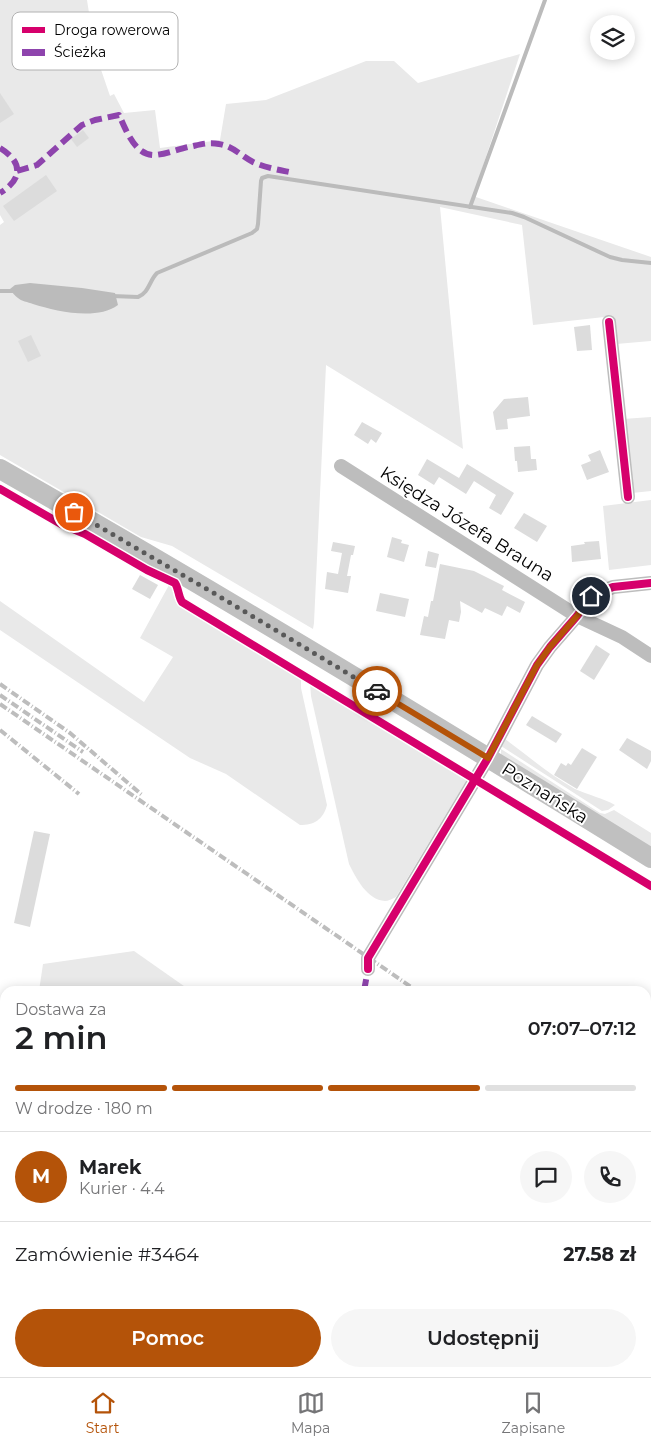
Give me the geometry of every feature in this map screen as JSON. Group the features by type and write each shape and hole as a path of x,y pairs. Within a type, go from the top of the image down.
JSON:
{"main road":[{"name":"Poznańska","path":"0,469 227,601 651,858"}],"street":[{"path":"609,322 628,497"},
{"name":"Księdza Józefa Brauna","path":"341,466 577,616 622,637 651,656"},
{"path":"368,963 488,758 537,665 550,647 577,616 591,596 613,587 651,583"}],"shaded area":[{"path":"0,0 87,0 89,12 12,12 12,70 101,70 110,96 114,94 124,113 155,110 160,148 220,140 226,104 266,100 366,61 394,61 418,83 520,54 473,196 651,257 651,341 616,344 613,316 533,325 522,225 440,207 463,449 326,365 313,629 172,546 141,537 0,455 0,225 4,222 0,215"},
{"path":"30,283 115,293 118,305 99,313 64,312 23,301 10,289 15,285"},
{"path":"651,417 651,491 632,493 623,419"},
{"path":"651,500 651,565 609,570 603,506"},
{"path":"169,585 172,587 174,597 178,603 301,677 301,688 327,805 323,814 314,823 300,825 226,774 190,758 0,630 0,601 144,702 173,657 140,638"},
{"path":"310,683 468,778 396,897 389,900 379,900 368,893 349,864 311,696"},
{"path":"505,739 566,784 615,805 608,810 602,811 501,746"},
{"path":"501,749 600,813 605,814 614,810 651,833 651,850 501,755"},
{"path":"134,951 184,986 40,986 43,964"}],"building":[{"path":"0,93 14,114 0,123"},
{"path":"83,130 89,138 77,147 71,139"},
{"path":"46,175 57,191 14,221 3,206"},
{"path":"590,325 592,350 577,351 574,327"},
{"path":"31,335 41,356 28,362 18,341"},
{"path":"528,397 530,416 507,419 508,429 496,430 493,412 504,399"},
{"path":"362,422 382,433 376,443 371,439 368,444 354,435"},
{"path":"530,446 531,459 536,459 537,470 518,472 514,447"},
{"path":"600,450 609,472 587,480 581,465 591,461 588,455"},
{"path":"427,459 459,478 467,464 514,493 501,515 489,508 496,495 474,481 466,494 439,477 434,485 418,475"},
{"path":"524,513 547,526 537,542 514,528"},
{"path":"392,537 402,540 401,543 409,545 404,562 387,557"},
{"path":"599,541 601,559 572,562 571,546 585,544 584,542"},
{"path":"333,542 355,546 353,555 351,555 347,576 351,576 348,593 325,589 327,572 338,574 342,553 331,551"},
{"path":"428,551 439,554 436,568 425,566"},
{"path":"440,564 474,571 504,586 502,590 525,602 520,613 507,606 502,616 485,608 482,613 460,601 461,612 459,622 449,620 445,639 420,635 424,616 428,617 431,601 433,601"},
{"path":"140,575 158,585 150,599 132,589"},
{"path":"380,593 409,599 405,617 376,611"},
{"path":"596,645 610,654 594,680 580,671"},
{"path":"532,716 562,734 556,743 526,725"},
{"path":"627,738 651,751 651,761 647,769 619,750"},
{"path":"582,748 597,757 577,789 554,775 561,763 566,766 568,763 571,765"},
{"path":"34,831 50,834 30,927 14,923"}],"waterway":[{"path":"470,207 545,0"},
{"path":"112,296 138,297 147,290 157,273 252,233 257,229 258,224 261,181 262,178 268,176 512,213 610,257 651,263"},
{"path":"0,291 15,291"}],"railway":[{"path":"0,684 70,733 142,795"},
{"path":"0,695 83,752"},
{"path":"0,704 410,986"},
{"path":"0,730 79,794"}],"marked path":[{"path":"17,171 37,165 82,125 119,115 132,141 137,147 148,154 155,155 216,143 229,147 258,164 294,173"},
{"path":"0,148 13,159 17,170 13,182 0,193"},
{"path":"365,986 368,969"}],"cycle path":[{"path":"609,322 628,497"},
{"path":"0,489 61,524 85,534 147,570 175,583 182,602 651,886"},
{"path":"368,969 368,958 488,758 537,665 550,647 577,616 591,596 613,587 651,583"}],"way so far":[{"path":"74,512 377,691"}],"route":[{"path":"377,691 488,758 537,665 591,596"}]}
